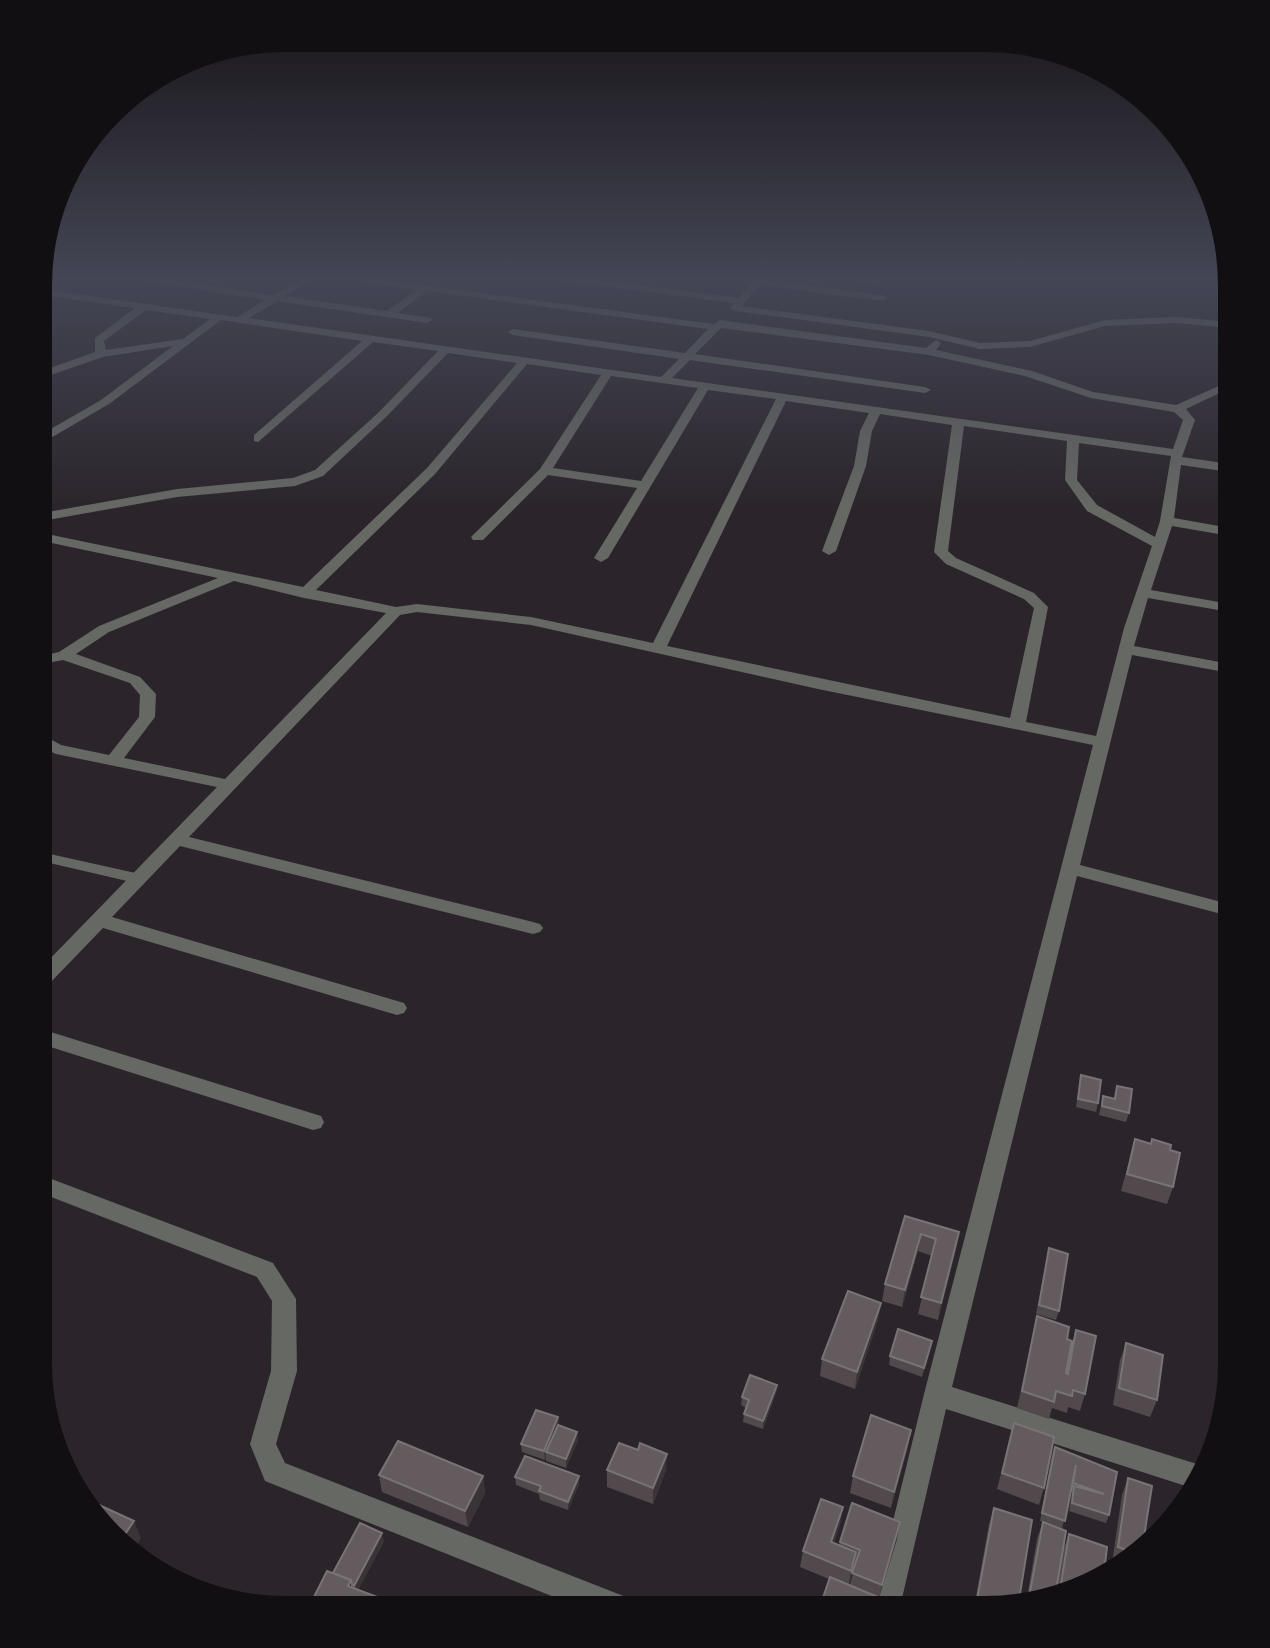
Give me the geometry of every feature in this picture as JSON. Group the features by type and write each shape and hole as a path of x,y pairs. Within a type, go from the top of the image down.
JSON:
{"street":[{"path":"52,372 101,354"},
{"path":"52,433 105,402 169,354"},
{"path":"258,438 353,354"},
{"path":"52,515 177,493 295,482 319,473 382,415 441,354"},
{"path":"473,354 1073,439 1218,466"},
{"path":"673,354 925,390"},
{"path":"889,1596 937,1394 1102,742 1142,593 1157,543 1167,521 1176,457 1189,420 1177,409 1091,395 1028,373 938,354"},
{"path":"663,381 688,356"},
{"path":"304,594 431,471 524,361"},
{"path":"478,537 545,471 607,373"},
{"path":"601,558 704,387"},
{"path":"1177,409 1218,390"},
{"path":"658,649 757,455 782,398"},
{"path":"829,551 860,466 866,431 875,412"},
{"path":"958,424 941,552 951,561 1028,596 1041,607 1017,725"},
{"path":"1073,439 1071,480 1092,508 1157,543"},
{"path":"545,471 645,485"},
{"path":"1167,521 1218,530"},
{"path":"52,539 304,594 396,611 417,608 531,621 1102,742"},
{"path":"52,658 64,655 104,629 230,578"},
{"path":"1142,593 1218,606"},
{"path":"52,969 396,611"},
{"path":"1126,649 1218,667"},
{"path":"64,655 135,680 148,694 147,717 113,761"},
{"path":"52,746 231,785"},
{"path":"178,840 533,928"},
{"path":"1070,868 1217,907"},
{"path":"99,920 397,1008"},
{"path":"52,1039 313,1122"},
{"path":"52,1188 265,1270 284,1299 284,1371 263,1444 275,1472 587,1596"},
{"path":"937,1394 1189,1474"}],"lane":[{"path":"52,859 140,879"}],"building":[{"path":"1081,1075 1101,1080 1098,1103 1078,1099"},
{"path":"1117,1086 1132,1089 1129,1113 1102,1106 1103,1096 1115,1099"},
{"path":"1135,1139 1151,1144 1152,1139 1171,1145 1170,1150 1180,1153 1173,1187 1127,1174"},
{"path":"905,1216 959,1232 941,1303 921,1297 936,1239 921,1234 905,1290 885,1284"},
{"path":"1049,1248 1068,1254 1059,1311 1039,1305"},
{"path":"848,1291 881,1303 857,1372 822,1359"},
{"path":"1037,1316 1069,1327 1067,1339 1072,1341 1066,1373 1068,1374 1076,1330 1096,1336 1085,1394 1073,1390 1072,1396 1056,1391 1054,1402 1022,1391"},
{"path":"898,1329 932,1341 924,1368 890,1356"},
{"path":"1126,1343 1163,1355 1157,1400 1119,1388"},
{"path":"750,1375 777,1385 763,1421 744,1414 749,1400 742,1397"},
{"path":"536,1410 558,1417 544,1451 521,1444"},
{"path":"871,1415 911,1430 894,1492 853,1476"},
{"path":"1014,1423 1054,1437 1044,1488 1002,1473"},
{"path":"558,1425 577,1432 566,1459 546,1452"},
{"path":"398,1441 483,1476 465,1511 379,1475"},
{"path":"619,1443 638,1450 640,1443 667,1454 653,1488 607,1470"},
{"path":"1055,1447 1117,1472 1109,1515 1072,1503 1074,1486 1104,1494 1073,1483 1076,1465 1065,1521 1042,1513"},
{"path":"525,1456 579,1476 568,1502 539,1491 541,1486 515,1477"},
{"path":"1128,1478 1152,1486 1145,1531 1123,1549 1118,1547"},
{"path":"821,1499 843,1507 831,1542 856,1552 851,1571 803,1551"},
{"path":"852,1503 900,1522 882,1585 852,1573 860,1550 840,1542"},
{"path":"103,1507 134,1521 126,1532"},
{"path":"994,1508 1032,1520 1020,1592 978,1596"},
{"path":"1043,1522 1066,1531 1057,1583 1030,1591"},
{"path":"360,1523 382,1533 354,1586 351,1580 333,1573"},
{"path":"1069,1534 1107,1547 1105,1561 1061,1582"},
{"path":"327,1571 351,1580 348,1586 374,1596 314,1596"},
{"path":"830,1577 876,1596 824,1596"}]}
